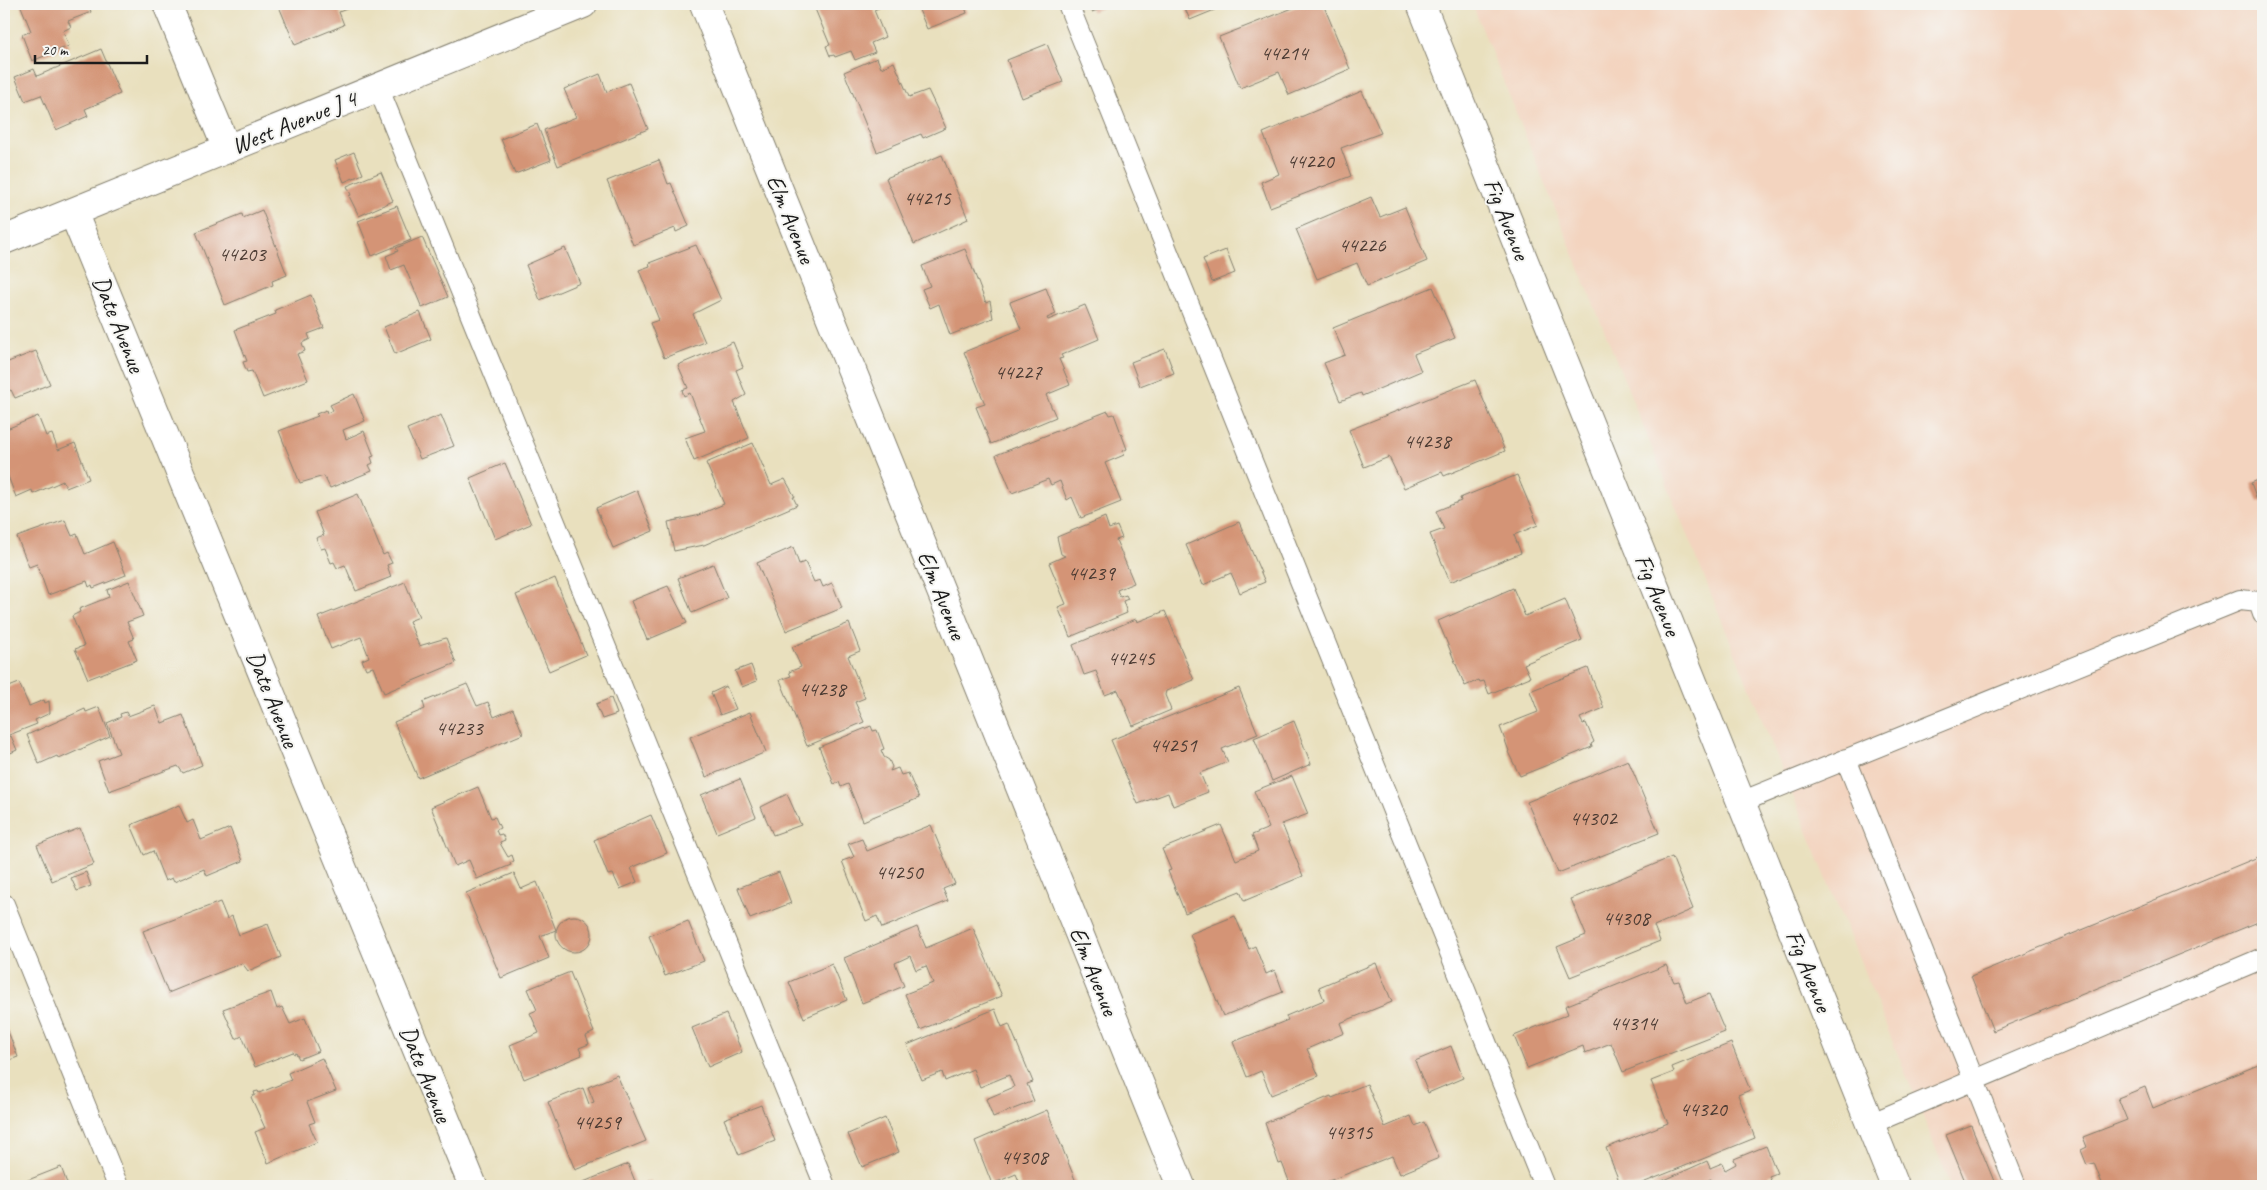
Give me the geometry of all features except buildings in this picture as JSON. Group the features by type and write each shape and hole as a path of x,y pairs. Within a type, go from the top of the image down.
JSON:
{"street":[{"path":"167,4 226,149"},
{"name":"West Avenue J 4","path":"4,240 584,4"},
{"name":"Elm Avenue","path":"704,4 1180,1186"},
{"name":"Fig Avenue","path":"1421,4 1895,1186"},
{"name":"Date Avenue","path":"73,212 472,1186"}],"lane":[{"path":"1068,4 1544,1186"},
{"path":"378,87 825,1186"},
{"path":"1740,802 2240,600 2259,602 2263,614"},
{"path":"1846,759 2016,1186"},
{"path":"4,904 118,1186"},
{"path":"1870,1124 2263,958"}],"shaded area":[{"path":"1472,4 2263,4 2263,1186 1951,1186"}]}
